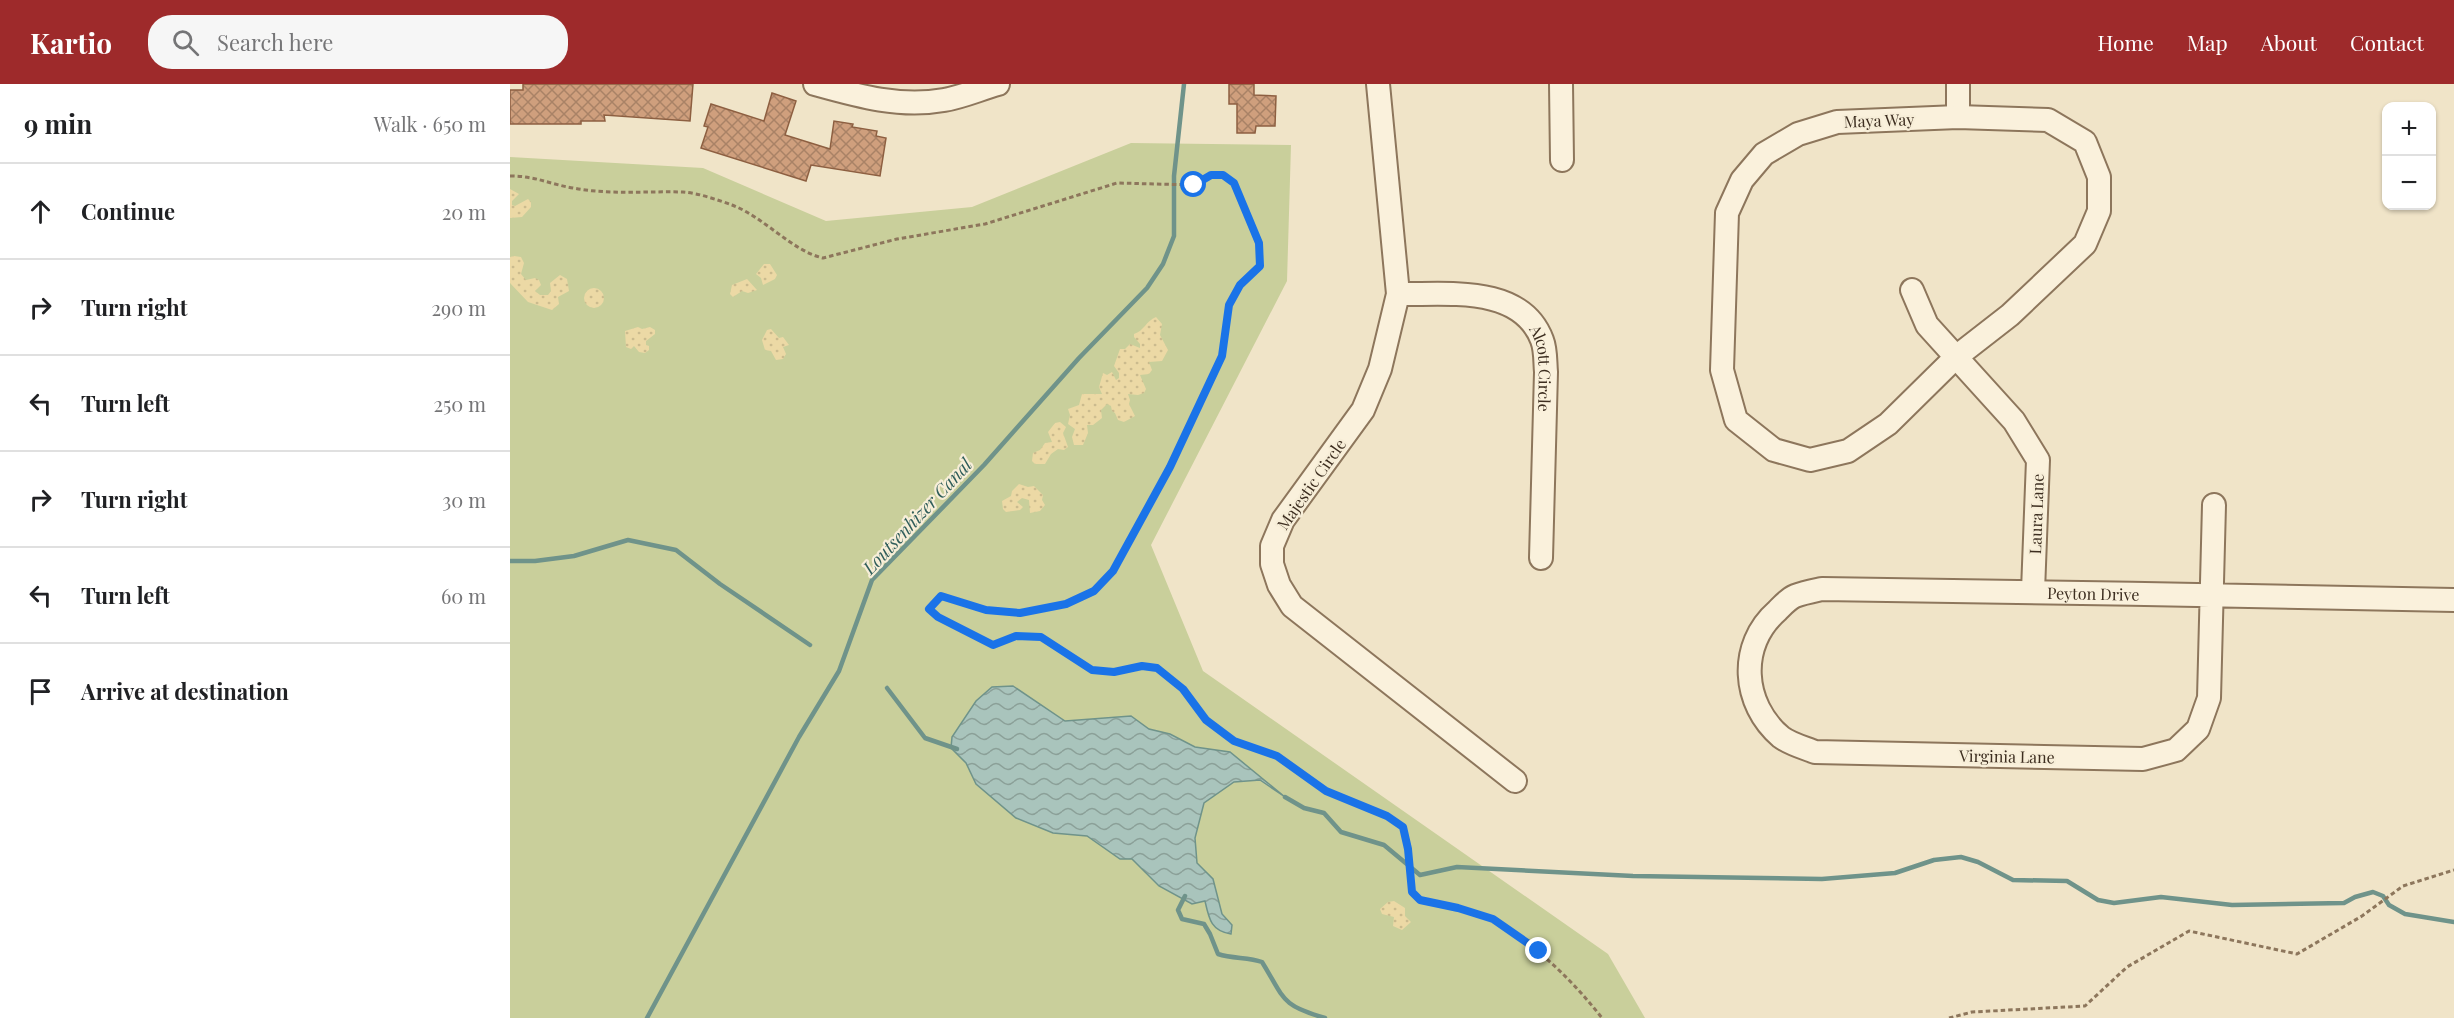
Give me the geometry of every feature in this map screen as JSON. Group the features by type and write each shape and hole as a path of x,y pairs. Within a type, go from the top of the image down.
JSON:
{"street":[{"path":"815,84 870,99 913,103 946,100 998,84"},
{"name":"Majestic Circle","path":"1378,84 1398,294 1380,369 1363,410 1283,520 1272,546 1272,564 1279,585 1292,606 1515,780"},
{"path":"1561,84 1562,160"},
{"path":"1958,84 1958,117"},
{"name":"Maya Way","path":"1958,117 2048,120 2085,142 2099,177 2099,211 2085,244 2010,315 1956,357 1888,424 1848,450 1810,460 1774,450 1736,420 1722,370 1727,213 1742,180 1764,154 1797,134 1837,122 1958,117"},
{"name":"Laura Lane","path":"1912,290 1927,325 2014,422 2037,460 2033,591"},
{"name":"Alcott Circle","path":"1398,294 1485,296 1513,306 1533,324 1543,342 1546,372 1541,558"},
{"name":"Virginia Lane","path":"1754,641 1749,665 1751,691 1761,714 1782,738 1815,752 2143,759 2176,750 2198,729 2209,698 2214,505"},
{"name":"Peyton Drive","path":"1754,641 1770,617 1793,597 1822,589 2454,600"}],"path":[{"path":"510,176 531,176 573,188 620,193 686,192 734,206 778,231 813,256 823,258 897,238 985,224 1117,183 1184,186 1194,185 1211,175 1223,175 1234,183 1259,243 1260,266 1240,285 1229,305 1222,356 1170,467 1113,571 1094,591 1066,604 1020,613 986,610 941,596 929,609 938,617 993,645 1016,636 1041,637 1092,670 1114,672 1142,666 1157,668 1183,689 1206,720 1234,741 1277,756 1326,791 1387,816 1403,827 1408,849 1412,892 1420,900 1458,908 1493,919 1539,951 1582,993 1602,1018"},
{"path":"1950,1018 1972,1012 2085,1006 2127,967 2189,932 2297,954 2361,916 2403,886 2454,870"}],"green space":[{"path":"1131,143 1291,145 1287,281 1151,545 1203,671 1608,954 1645,1018 510,1018 510,157 703,168 826,221 972,207"}],"sand":[{"path":"510,189 519,194 512,201 512,205 515,206 528,199 531,202 531,207 522,217 510,218"},
{"path":"510,257 521,257 524,263 521,274 526,280 535,278 539,280 541,285 535,291 540,295 548,295 551,291 550,283 560,275 567,279 569,291 558,297 559,304 552,310 528,302 510,283"},
{"path":"764,264 770,264 777,275 775,279 763,285 761,278 756,274"},
{"path":"747,279 757,290 748,293 742,291 733,297 730,294 732,285"},
{"path":"594,288 601,291 604,298 601,305 594,308 587,305 584,298 587,291"},
{"path":"1156,317 1162,324 1160,335 1168,350 1162,361 1149,362 1152,370 1149,374 1140,375 1146,389 1144,393 1128,394 1129,404 1135,416 1124,422 1118,420 1111,406 1107,404 1101,410 1102,418 1093,425 1087,425 1088,433 1083,445 1074,445 1072,437 1075,429 1068,424 1070,415 1068,409 1079,405 1082,394 1102,394 1099,387 1103,373 1107,375 1112,372 1116,380 1119,378 1119,373 1114,366 1120,349 1125,349 1130,344 1140,348 1134,334"},
{"path":"638,327 642,329 650,327 655,330 655,334 646,341 649,350 645,353 639,352 634,346 631,349 626,347 625,331"},
{"path":"771,329 779,338 783,337 789,345 783,347 786,354 783,359 776,360 771,351 765,350 762,340 767,330"},
{"path":"1060,422 1066,427 1063,433 1068,447 1064,450 1058,449 1051,454 1045,464 1035,464 1032,461 1033,453 1040,450 1045,443 1052,442 1048,432 1055,423"},
{"path":"1019,484 1034,486 1043,495 1042,500 1045,505 1040,511 1030,513 1029,500 1022,498 1017,502 1023,507 1020,510 1006,512 1003,509 1002,501 1011,496 1012,491"},
{"path":"1394,901 1405,908 1405,916 1411,922 1402,930 1393,926 1394,917 1382,914 1380,909 1388,902"}],"water":[{"path":"1013,686 1065,721 1131,716 1149,729 1170,734 1195,747 1230,752 1285,797 1260,780 1234,782 1204,803 1195,838 1197,863 1213,879 1222,914 1232,925 1231,934 1215,927 1205,901 1192,904 1159,886 1132,859 1120,859 1087,836 1053,833 1016,818 976,784 966,763 951,748 952,737 976,701 992,687"}],"building":[{"path":"523,84 693,84 690,121 604,115 605,121 581,121 581,124 510,124 510,90 523,90"},
{"path":"1229,84 1254,84 1254,95 1276,96 1275,126 1256,126 1255,133 1237,133 1237,104 1229,104"},
{"path":"772,93 796,101 785,135 830,149 834,121 877,131 876,136 886,138 880,176 811,165 806,181 701,148 708,127 704,126 711,104 764,121"}],"waterway":[{"name":"Loutsenhizer Canal","path":"647,1018 799,737 839,671 872,580 984,465 1079,358 1147,288 1163,264 1174,236 1174,176 1184,84"},
{"path":"510,561 535,561 574,556 628,540 676,550 720,584 810,645"},
{"path":"887,688 925,738 957,749"},
{"path":"1285,797 1304,808 1324,813 1341,832 1384,845 1420,875 1457,867 1633,876 1822,879 1895,873 1934,860 1961,857 1978,862 2013,880 2067,881 2098,900 2114,903 2161,897 2232,905 2344,903 2373,892 2383,896 2389,905 2405,914 2454,922"},
{"path":"1185,896 1178,910 1182,919 1204,924 1218,954 1262,962 1285,999 1299,1009 1325,1018"}],"route":[{"path":"1194,185 1211,175 1223,175 1234,183 1259,243 1260,266 1240,285 1229,305 1222,356 1170,467 1113,571 1094,591 1066,604 1020,613 986,610 941,596 929,609 938,617 993,645 1016,636 1041,637 1092,670 1114,672 1142,666 1157,668 1183,689 1206,720 1234,741 1277,756 1326,791 1387,816 1403,827 1408,849 1412,892 1420,900 1458,908 1493,919 1539,951"}]}
